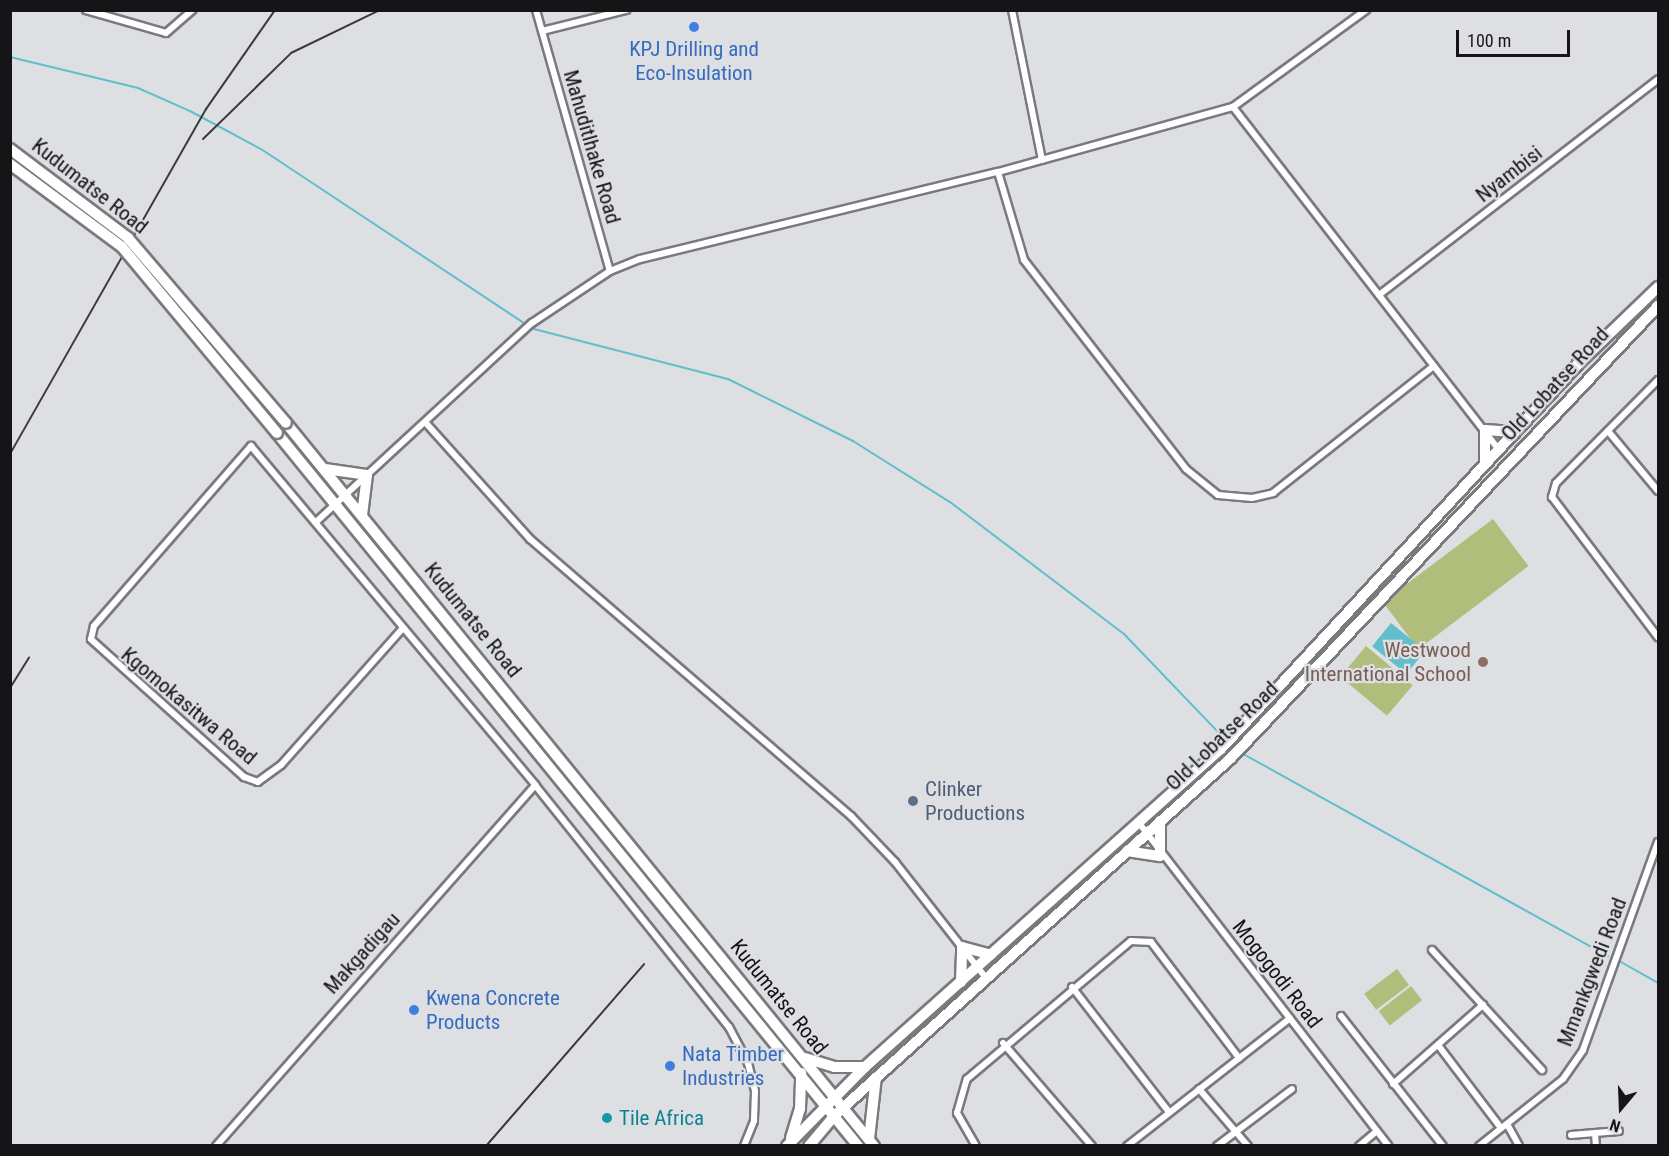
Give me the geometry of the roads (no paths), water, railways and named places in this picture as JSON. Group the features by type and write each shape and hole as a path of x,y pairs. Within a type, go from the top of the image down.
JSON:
{"main road":[{"name":"Kudumatse Road","path":"10,149 128,238 363,515 805,1058 830,1100"},
{"name":"Kudumatse Road","path":"10,164 122,247 801,1073 872,1142"},
{"name":"Old Lobatse Road","path":"788,1145 865,1067 1139,823 1282,686 1514,432 1659,286"},
{"name":"Old Lobatse Road","path":"809,1146 839,1111 1147,833 1292,696 1495,475 1659,306"},
{"path":"1485,464 1485,429 1514,432"},
{"path":"1495,475 1498,449 1517,452"},
{"path":"325,469 368,475 363,515"},
{"path":"1127,851 1160,856 1160,821"},
{"path":"961,982 962,947 991,955"},
{"path":"805,1058 834,1067 865,1067"},
{"path":"788,1145 800,1109 801,1073"},
{"path":"872,1142 876,1077"},
{"name":"Kudumatse Road","path":"839,1111 858,1146"}],"street":[{"path":"86,10 166,33 192,10"},
{"name":"Mahuditlhake Road","path":"536,10 610,271"},
{"path":"542,32 626,10"},
{"path":"1012,10 1042,160"},
{"path":"316,522 532,323 610,271 640,259 998,172 1233,107 1366,10"},
{"name":"Nyambisi","path":"1379,295 1659,79"},
{"path":"1233,107 1485,429 1498,449"},
{"path":"998,172 1024,260 1186,469 1218,495 1252,498 1273,493 1434,366"},
{"path":"1659,380 1556,483 1552,497 1659,637"},
{"path":"425,422 530,538 851,816 986,978"},
{"path":"1608,431 1658,490"},
{"name":"Kgomokasitwa Road","path":"251,446 316,522 403,628 282,765 258,782 244,777 91,639 94,626 251,446"},
{"path":"403,628 535,785 729,1027 748,1063 754,1091 754,1121 744,1146"},
{"name":"Makgadigau","path":"216,1146 535,785"},
{"name":"Mogogodi Road","path":"1139,823 1160,856 1389,1146"},
{"name":"Mmankgwedi Road","path":"1479,1146 1563,1079 1583,1050 1659,842"},
{"path":"976,1146 959,1124 959,1096 967,1079 1003,1043 1131,941 1151,942 1239,1058"},
{"path":"1432,950 1542,1070"},
{"path":"1072,987 1169,1112"},
{"path":"1394,1084 1483,1005"},
{"path":"1341,1016 1443,1146"},
{"path":"1127,1146 1290,1018"},
{"path":"1003,1043 1092,1146"},
{"path":"1438,1046 1501,1128"},
{"path":"1199,1089 1248,1146"},
{"path":"1216,1146 1292,1089"},
{"path":"1507,1124 1519,1146"},
{"path":"1359,1146 1377,1131"},
{"path":"1571,1135 1619,1131"},
{"path":"1595,1133 1596,1146"}],"water":[{"path":"1391,623 1425,651 1406,674 1372,646"}],"waterway":[{"path":"10,57 138,88 190,111 261,149 524,323"},
{"path":"534,329 728,379 853,441 950,502 1124,634 1218,732"},
{"path":"1245,755 1608,956"},
{"path":"1621,962 1658,983"}],"railway":[{"path":"10,454 206,109 275,10"},
{"path":"203,139 291,53 380,10"},
{"path":"10,688 29,657"},
{"path":"486,1146 644,964"}],"place":[{"name":"KPJ Drilling and Eco-Insulation","path":"694,27"},
{"name":"Westwood International School","path":"1483,662"},
{"name":"Clinker Productions","path":"913,801"},
{"name":"Kwena Concrete Products","path":"414,1010"},
{"name":"Nata Timber Industries","path":"670,1066"},
{"name":"Tile Africa","path":"607,1118"}]}
